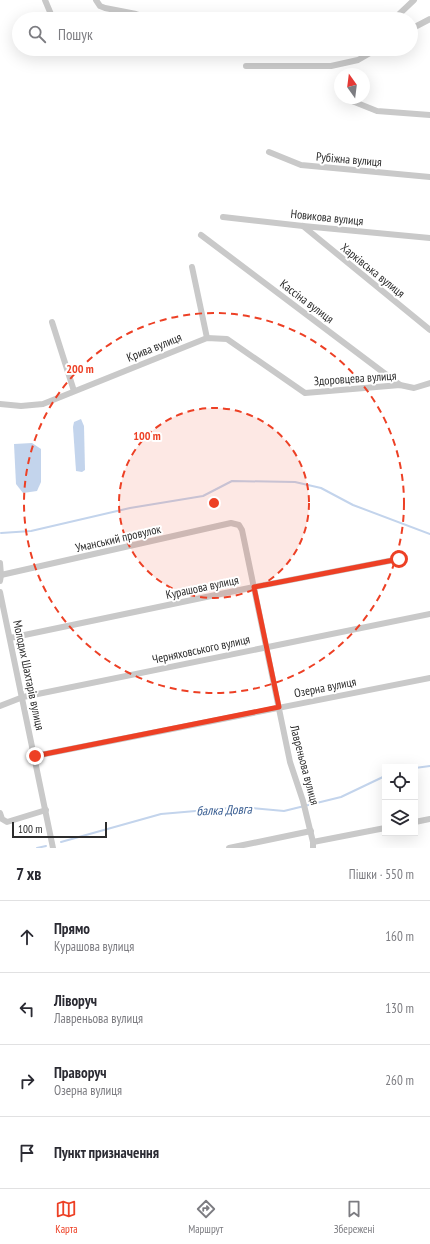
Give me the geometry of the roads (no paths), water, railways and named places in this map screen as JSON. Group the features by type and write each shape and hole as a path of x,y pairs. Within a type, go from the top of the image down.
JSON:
{"street":[{"path":"46,0 50,12"},
{"path":"96,0 100,6 104,8 125,12"},
{"path":"401,12 414,0"},
{"path":"418,25 430,18"},
{"path":"246,66 331,66 358,60 365,56"},
{"path":"360,104 377,111 430,115"},
{"name":"Рубіжна вулиця","path":"269,152 301,166 430,177"},
{"name":"Новикова вулиця","path":"223,217 430,238"},
{"name":"Харківська вулиця","path":"303,226 430,330"},
{"name":"Кассіна вулиця","path":"200,235 400,385"},
{"path":"192,267 207,338"},
{"path":"52,322 74,392"},
{"name":"Крива вулиця","path":"0,404 21,406 43,404 207,338 227,339 305,393"},
{"name":"Здоровцева вулиця","path":"305,393 400,385 414,388 430,383"},
{"name":"Уманський провулок","path":"1,578 231,523 239,525"},
{"name":"Лавреньова вулиця","path":"239,525 242,530 290,762 303,801 313,845"},
{"name":"Курашова вулиця","path":"10,638 254,587 399,559"},
{"path":"0,563 1,578"},
{"name":"Молодих Шахтарів вулиця","path":"0,592 23,697 53,848"},
{"name":"Черняховського вулиця","path":"0,706 23,697 430,614"},
{"name":"Озерна вулиця","path":"35,756 430,678"},
{"path":"0,813 2,819 7,822 46,810"},
{"path":"418,822 430,820"},
{"path":"313,845 382,829"},
{"path":"229,848 311,831"}],"water":[{"path":"81,419 84,426 85,470 82,472 76,471 73,427 74,422"},
{"path":"32,443 41,449 41,482 37,491 23,493 16,484 14,444"}],"waterway":[{"path":"1,533 31,531 130,508 203,496 232,481 295,482 321,488 353,505 430,534"},
{"name":"балка Довга","path":"418,768 430,766"},
{"name":"балка Довга","path":"61,842 161,814 242,807 284,811 341,797 382,777"},
{"name":"балка Довга","path":"37,848 46,846"}]}
